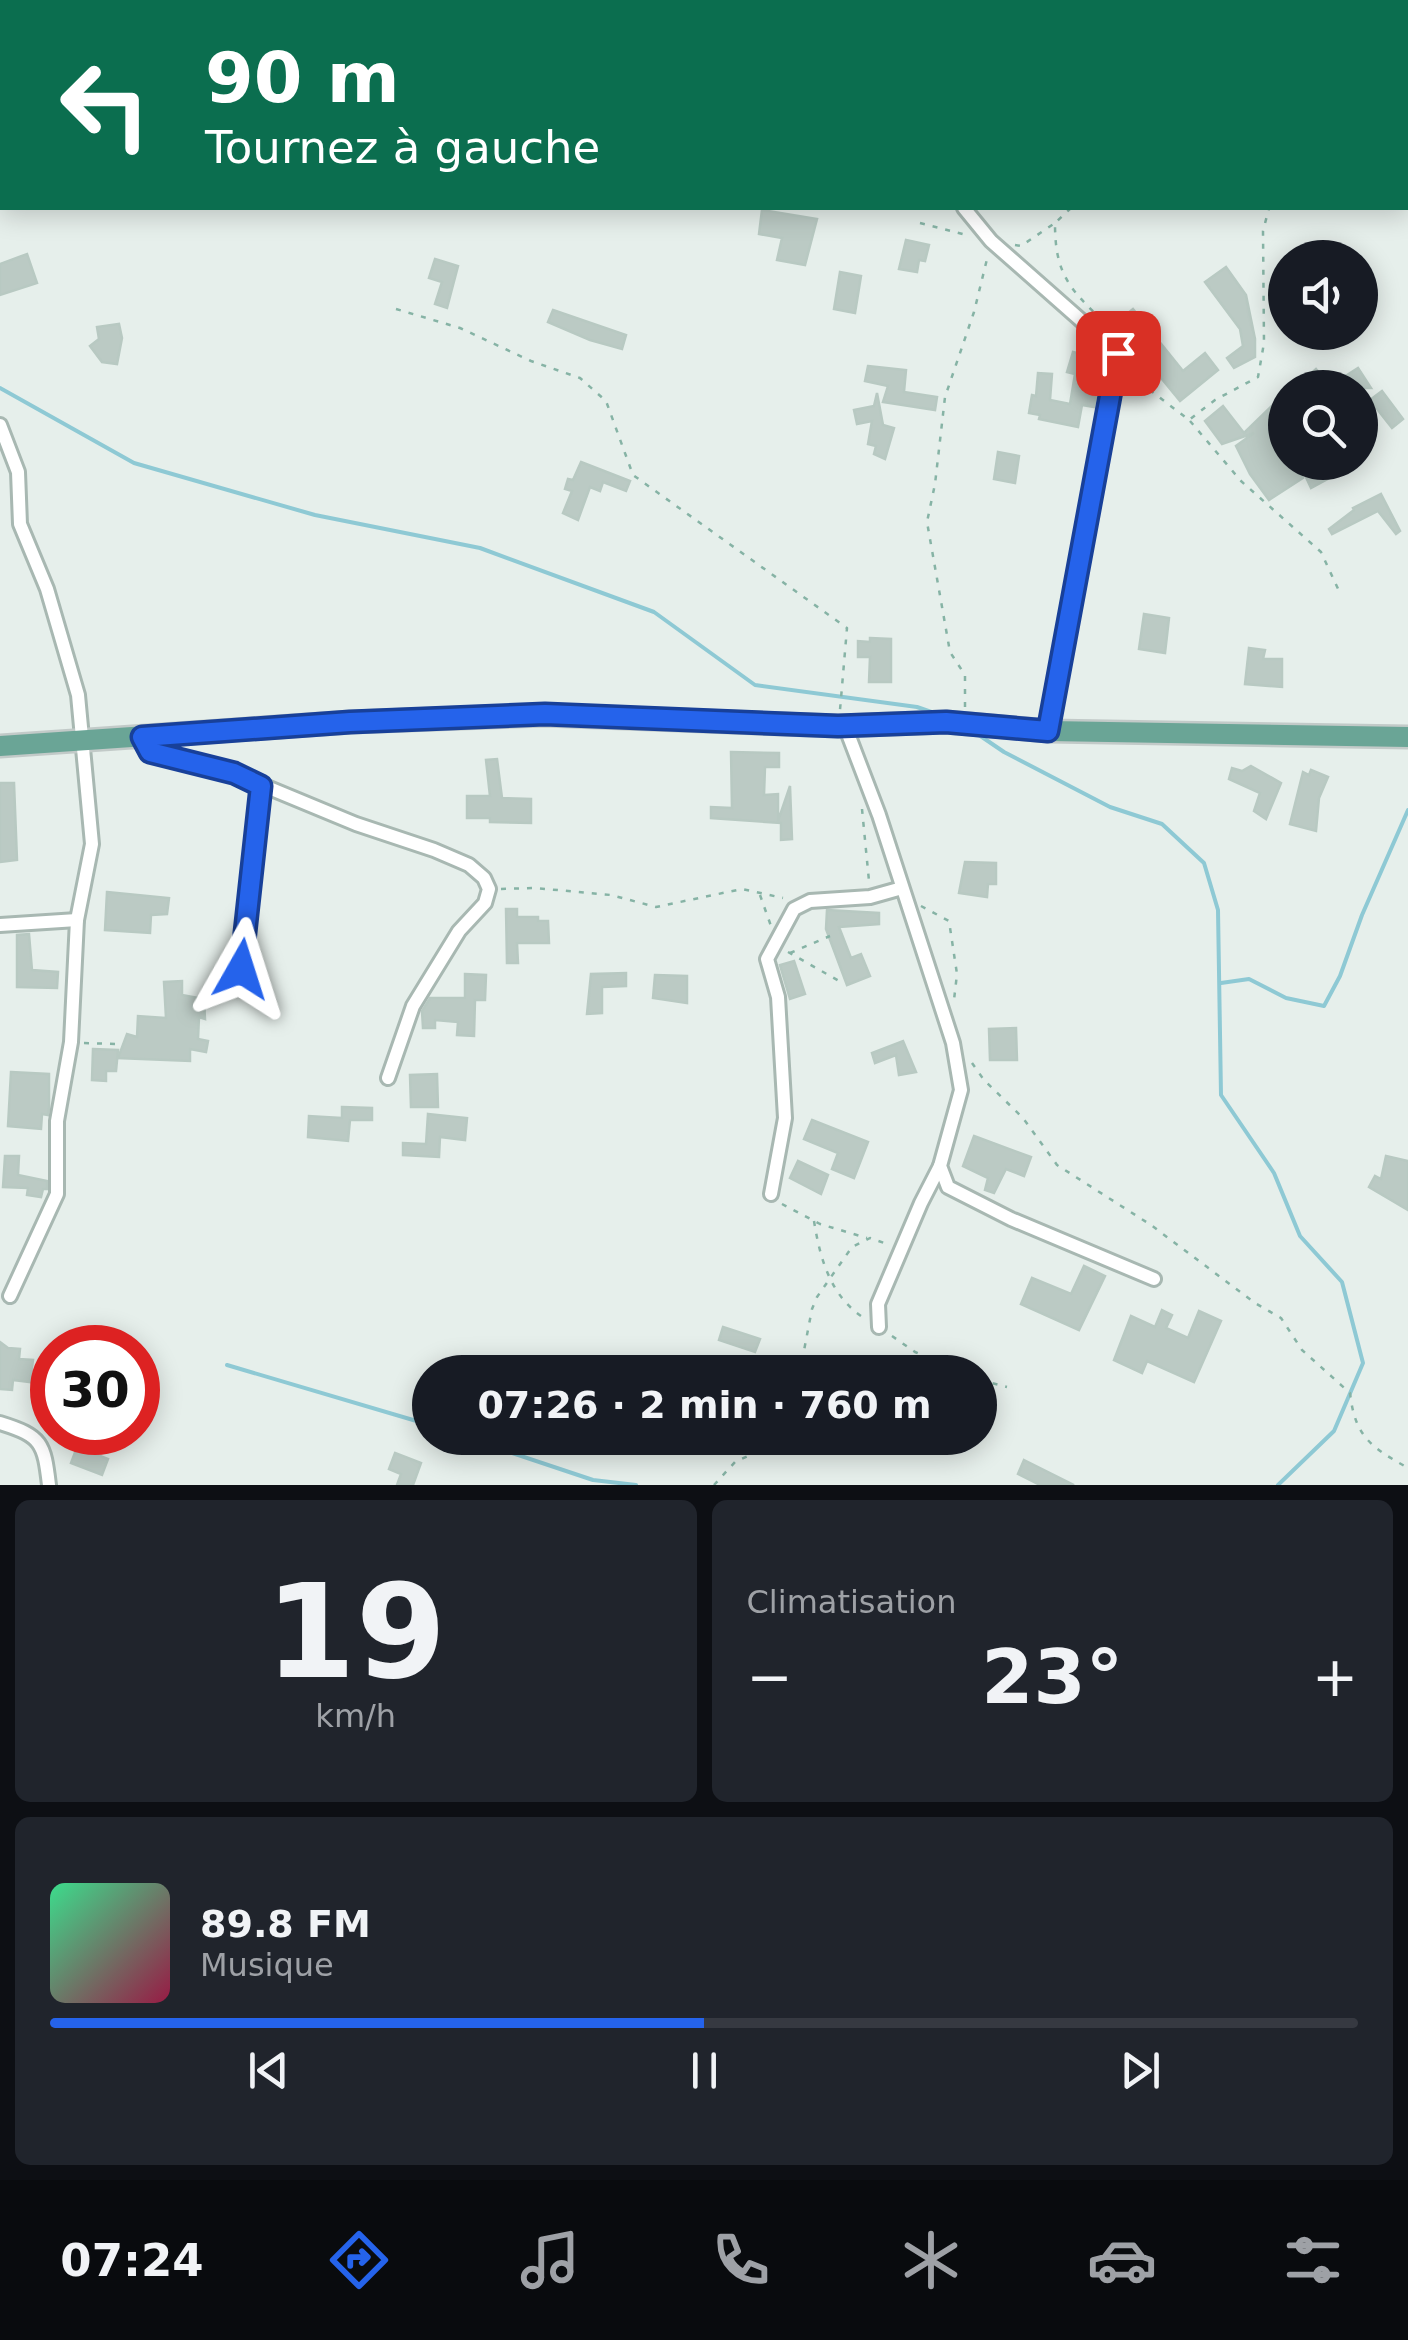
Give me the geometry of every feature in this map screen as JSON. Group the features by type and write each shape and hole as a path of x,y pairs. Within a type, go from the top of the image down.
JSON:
{"main road":[{"path":"0,746 472,715 545,714 842,726 965,724 1048,731 1408,737"}],"street":[{"path":"966,210 991,241 1118,353 1048,731"},
{"path":"0,426 18,472 20,524 48,589 78,695 92,844 77,920 71,1042 57,1121 57,1194 10,1296"},
{"path":"842,726 908,903 953,1043 961,1090 940,1166 878,1304 880,1327"},
{"path":"142,737 150,752 234,773 469,866 484,878 489,889 485,903 459,932 413,1006 388,1078"},
{"path":"228,990 241,969 261,786"},
{"path":"771,1194 785,1118 778,996 767,959 778,945 794,909 810,901 870,897 902,888"},
{"path":"0,924 77,920"},
{"path":"940,1166 948,1187 1011,1219 1154,1278"},
{"path":"0,1423 29,1432 46,1452 49,1485"}],"path":[{"path":"920,223 1021,246 1070,210"},
{"path":"1189,420 1215,400 1258,377 1264,343 1263,230 1268,210"},
{"path":"1055,223 1055,254 1070,290 1096,314"},
{"path":"965,724 965,675 950,652 927,522 944,397 974,312 991,241"},
{"path":"396,309 460,328 531,361 580,378 606,401 633,476 847,628 842,726"},
{"path":"1118,353 1128,373 1189,420 1241,481 1321,552 1339,591"},
{"path":"862,808 870,897"},
{"path":"489,889 535,888 611,895 656,907 742,889 810,901"},
{"path":"908,903 949,921 957,974 954,1005"},
{"path":"789,953 830,936"},
{"path":"71,1042 117,1044"},
{"path":"966,1056 1023,1118 1057,1165 1151,1225 1281,1318 1302,1350 1350,1393 1353,1418 1364,1437 1408,1468"},
{"path":"771,1194 778,1202 820,1224 868,1239 886,1244 906,1235"},
{"path":"803,1355 817,1297 852,1247 868,1239"},
{"path":"997,1384 1007,1387"},
{"path":"714,1485 735,1462 750,1455"}],"building":[{"path":"762,210 817,219 805,265 777,260 782,238 759,234"},
{"path":"906,240 929,245 925,261 919,260 917,272 899,269"},
{"path":"27,254 37,283 0,295 0,264"},
{"path":"435,259 458,266 447,308 435,304 442,282 429,278"},
{"path":"1226,267 1246,295 1255,339 1255,357 1234,368 1227,358 1243,346 1240,329 1205,282"},
{"path":"840,272 861,276 855,313 834,309"},
{"path":"1133,309 1183,371 1205,353 1218,370 1180,401 1116,323"},
{"path":"553,310 626,335 622,349 548,322"},
{"path":"119,324 122,338 117,364 102,362 90,346 99,339 97,327"},
{"path":"1073,352 1096,358 1086,394 1096,396 1094,407 1082,405 1078,427 1039,419 1040,415 1029,413 1032,395 1036,396 1038,373 1052,374 1050,400 1070,404 1075,374 1067,372"},
{"path":"868,366 906,370 904,392 937,397 935,410 883,402 888,386 865,381"},
{"path":"1382,391 1403,419 1392,428 1378,410 1378,394"},
{"path":"877,393 883,425 894,428 885,459 874,454 876,446 868,444 872,421 857,424 854,410 874,406"},
{"path":"1223,406 1244,433 1268,410 1268,480 1300,480 1269,500 1236,446 1254,433 1222,444 1205,421"},
{"path":"998,452 1019,456 1015,483 994,479"},
{"path":"581,462 630,481 626,491 603,482 600,491 590,487 578,520 563,513 572,491 565,489 568,479 573,480"},
{"path":"1307,480 1326,480 1311,488"},
{"path":"1381,494 1400,531 1396,534 1378,511 1332,534 1329,529 1353,508"},
{"path":"1144,614 1169,618 1165,653 1139,649"},
{"path":"870,638 891,639 891,682 869,682 870,657 858,657 858,641 870,642"},
{"path":"1249,648 1265,650 1263,659 1282,659 1282,687 1245,684"},
{"path":"731,752 779,753 779,767 765,767 764,795 778,794 778,821 790,786 792,839 781,840 781,823 711,818 711,807 732,808"},
{"path":"497,759 502,798 531,799 531,823 467,818 467,796 490,796 486,760"},
{"path":"1251,766 1281,783 1266,819 1254,811 1260,793 1229,779 1232,768 1242,771"},
{"path":"1311,770 1328,777 1319,798 1316,831 1290,824 1303,772 1309,775"},
{"path":"0,783 14,783 17,860 0,862"},
{"path":"965,862 996,863 996,884 988,884 987,897 959,893"},
{"path":"107,892 169,898 167,914 151,915 150,933 105,930"},
{"path":"506,909 517,909 517,917 548,921 549,943 517,943 518,963 507,963"},
{"path":"827,910 879,913 879,924 839,927 851,958 861,954 870,976 847,985 826,929"},
{"path":"29,934 32,970 58,972 57,988 17,987 17,935"},
{"path":"794,961 805,994 790,999 780,965"},
{"path":"626,973 626,986 602,987 602,1013 587,1014 591,974"},
{"path":"465,974 486,975 485,1000 475,1000 474,1036 457,1035 458,1022 435,1020 435,1028 423,1028 422,1011 430,998 465,998"},
{"path":"655,975 687,976 687,1003 653,998"},
{"path":"182,981 182,995 204,999 205,1019 199,1017 198,1039 208,1041 206,1052 190,1049 190,1061 118,1058 127,1034 137,1037 138,1016 166,1018 164,982"},
{"path":"1016,1028 1017,1060 990,1060 989,1029"},
{"path":"903,1041 916,1072 899,1075 896,1055 875,1063 872,1053"},
{"path":"93,1049 118,1050 116,1071 106,1071 106,1081 92,1080"},
{"path":"11,1072 49,1074 48,1115 42,1114 41,1129 8,1126"},
{"path":"437,1074 438,1107 411,1107 410,1075"},
{"path":"342,1107 372,1108 372,1120 350,1120 348,1141 308,1137 309,1116 342,1118"},
{"path":"428,1114 467,1118 465,1140 440,1137 439,1157 403,1155 403,1143 426,1144"},
{"path":"812,1120 868,1142 854,1178 832,1169 838,1153 804,1139"},
{"path":"974,1136 1031,1157 1024,1176 1006,1169 994,1193 985,1190 988,1178 963,1166"},
{"path":"5,1156 19,1156 18,1175 47,1181 41,1197 27,1195 28,1188 3,1187"},
{"path":"1386,1156 1408,1161 1408,1210 1369,1187 1375,1176 1381,1179"},
{"path":"798,1161 828,1175 821,1194 790,1178"},
{"path":"1084,1266 1105,1276 1079,1330 1021,1304 1032,1278 1071,1294"},
{"path":"1162,1310 1172,1315 1166,1328 1188,1338 1199,1311 1221,1321 1194,1382 1147,1361 1142,1373 1114,1360 1131,1316 1155,1327"},
{"path":"723,1327 760,1339 755,1352 719,1340"},
{"path":"0,1342 8,1348 20,1349 19,1359 30,1360 30,1382 13,1380 12,1390 0,1389"},
{"path":"395,1453 421,1463 413,1485 397,1485 401,1474 389,1469"},
{"path":"74,1455 108,1459 102,1475 71,1463"},
{"path":"1024,1460 1074,1485 1040,1485 1018,1474"}],"waterway":[{"path":"0,388 134,463 315,515 480,548 654,612 755,685 917,707 937,714"},
{"path":"976,733 1004,752 1110,807 1162,824 1204,863 1218,910 1221,1095 1274,1173 1300,1236 1342,1282 1363,1363 1334,1431 1278,1485"},
{"path":"1221,983 1249,979 1286,998 1324,1006 1408,810"},
{"path":"227,1365 412,1420"},
{"path":"518,1455 593,1480 636,1485"}],"route":[{"path":"241,969 261,786 234,773 150,752 142,737 472,715 545,714 838,726 946,722 1048,731 1118,353"}]}
